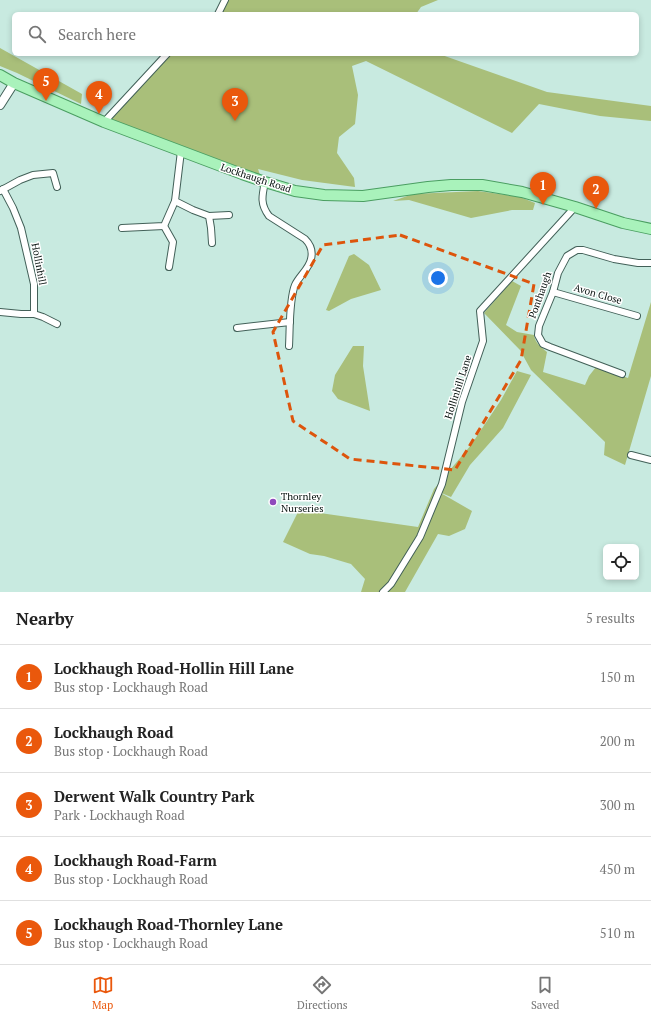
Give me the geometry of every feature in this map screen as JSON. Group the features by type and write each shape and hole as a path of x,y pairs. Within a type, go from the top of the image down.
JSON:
{"main road":[{"name":"Lockhaugh Road","path":"0,75 14,83 104,122 265,182 295,191 324,195 363,196 428,187 482,185 522,192 623,223 651,229"}],"street":[{"path":"219,12 225,0"},
{"path":"104,122 165,56"},
{"path":"0,105 14,83"},
{"path":"164,226 175,201 181,151"},
{"path":"2,190 33,175 53,173 57,187"},
{"path":"265,182 262,193 262,202 269,216 305,239 309,243 310,248 311,260 295,285 292,293 290,346"},
{"name":"Hollinhill","path":"2,190 13,208 21,228 34,284 34,314"},
{"path":"175,201 209,216 229,215"},
{"name":"Hollinhill Lane","path":"383,592 390,584 420,537 442,484 462,402 483,341 480,311 575,208"},
{"path":"209,216 212,243"},
{"path":"122,228 164,226"},
{"path":"164,226 173,242 169,267"},
{"name":"Ponthaugh","path":"622,374 543,344 538,335 539,326 553,292 558,274 567,256 577,250 583,250 614,259 638,263 651,263"},
{"name":"Avon Close","path":"553,292 637,316"},
{"path":"0,312 34,314 57,324"},
{"path":"237,328 290,322"},
{"path":"631,454 651,460"}],"highlighted area":[{"path":"400,235 534,284 521,360 455,470 350,459 293,421 273,332 323,245"}],"green space":[{"path":"225,0 438,0 421,7 417,12 219,12"},
{"path":"0,48 82,94 81,104 17,73 0,66"},
{"path":"165,56 445,56 547,92 651,106 651,121 600,116 539,104 512,133 366,61 352,66 358,95 355,124 339,137 337,153 354,178 355,187 302,180 258,169 260,175 108,118"},
{"path":"478,191 520,197 535,203 533,210 512,210 471,218 409,200 393,201 413,194"},
{"path":"354,254 369,265 381,290 351,299 329,311 326,310 349,256"},
{"path":"512,281 521,286 506,325 517,332 534,335 537,343 547,352 543,372 585,385 589,376 596,367 628,378 651,302 651,376 625,465 604,455 605,442 531,370 520,350 484,313"},
{"path":"353,346 364,346 363,366 370,411 338,399 332,391 335,375"},
{"path":"517,371 531,375 503,428 470,465 451,497 439,492 472,511 465,529 449,536 438,534 405,592 361,592 365,579 351,564 324,556 310,554 283,542 299,510 418,527 434,489 471,445 501,400"}],"place":[{"name":"Lockhaugh Road-Thornley Lane","path":"46,101"},
{"name":"Lockhaugh Road-Farm","path":"99,114"},
{"name":"Derwent Walk Country Park","path":"235,121"},
{"name":"Lockhaugh Road-Hollin Hill Lane","path":"543,205"},
{"name":"Lockhaugh Road","path":"596,209"},
{"name":"Thornley Nurseries","path":"273,502"}]}
